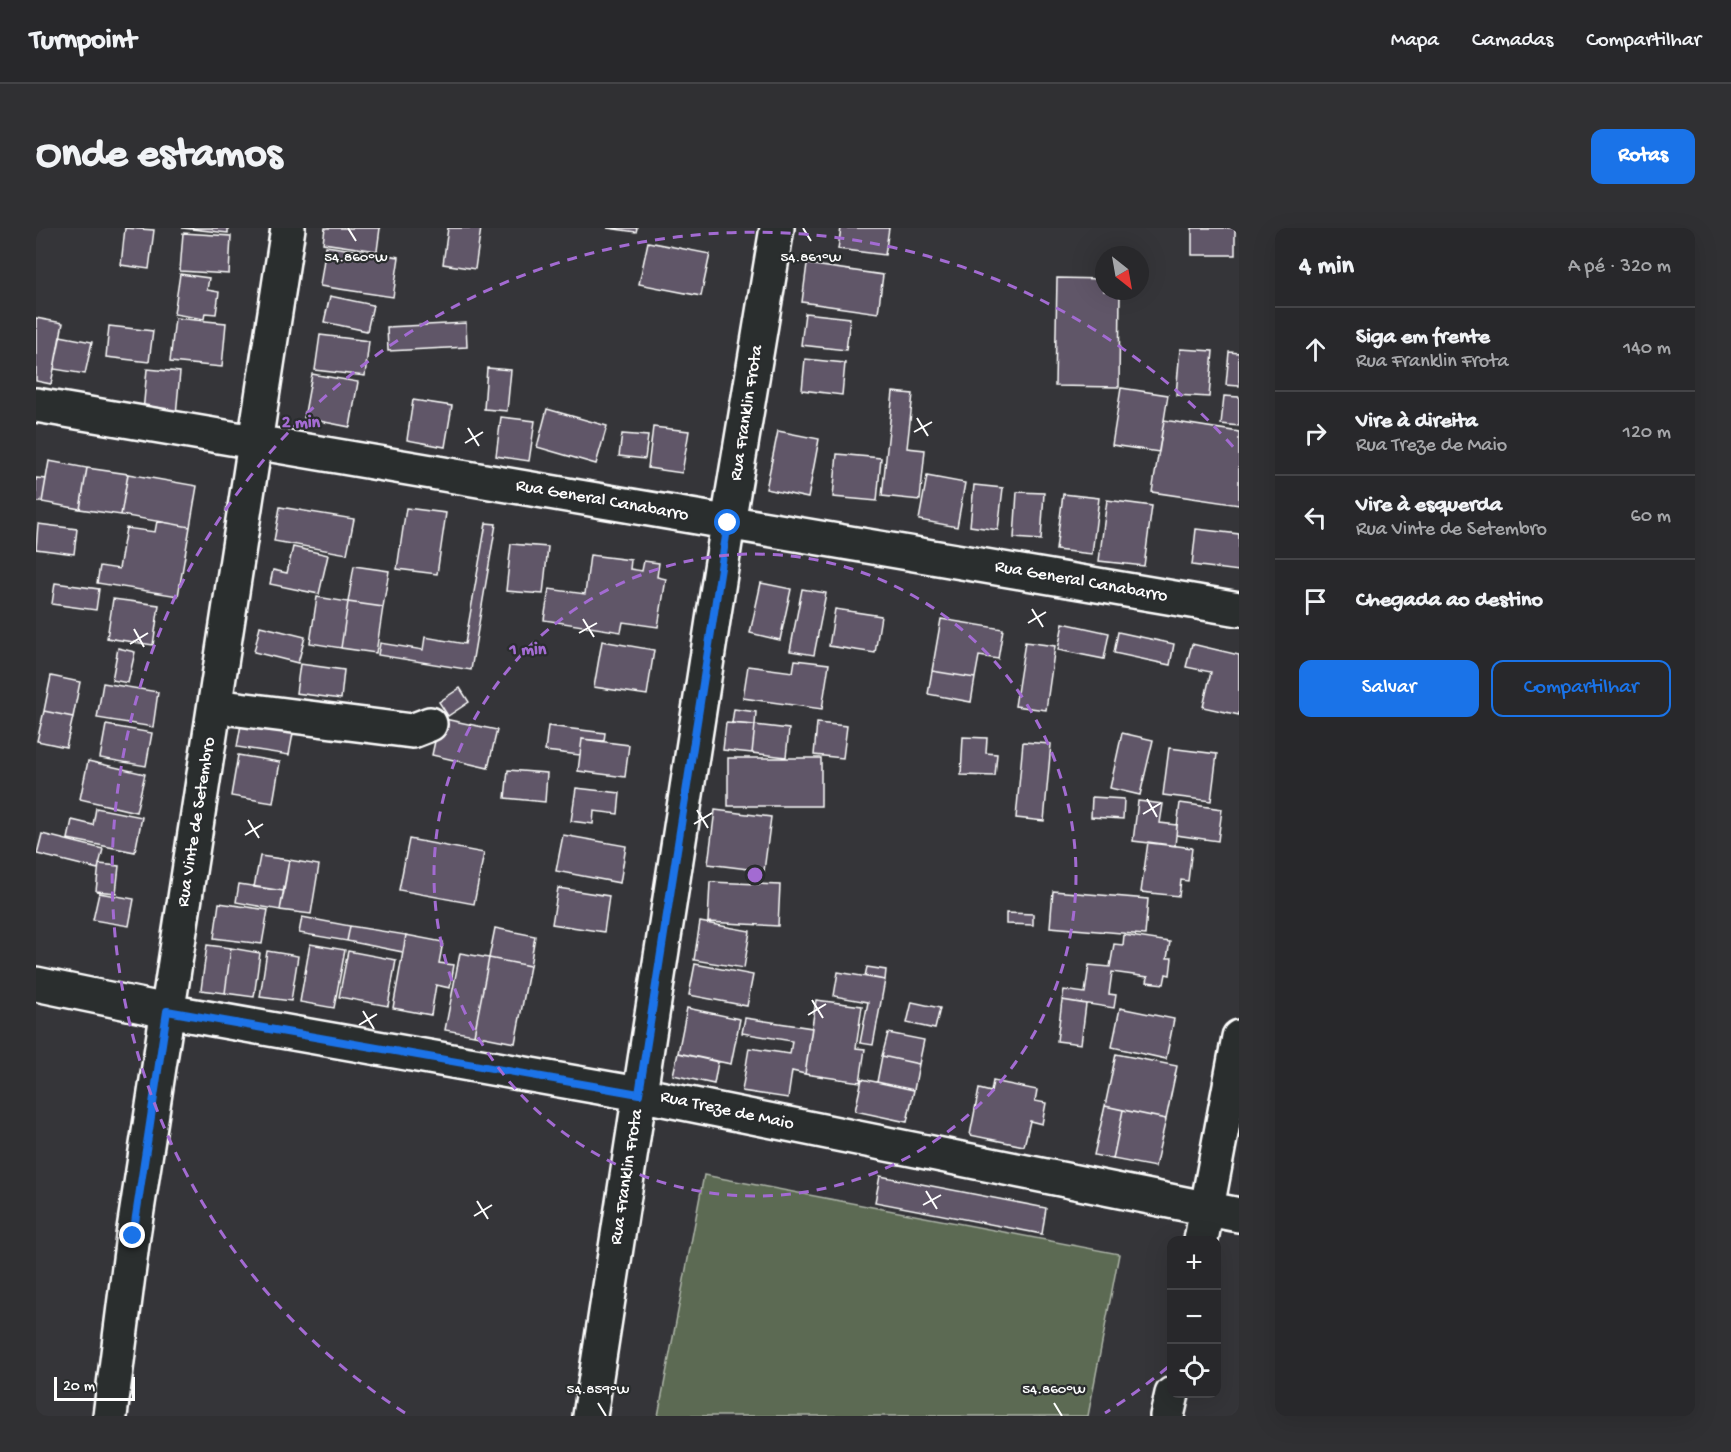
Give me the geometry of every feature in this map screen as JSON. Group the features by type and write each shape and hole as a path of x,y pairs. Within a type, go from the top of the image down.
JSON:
{"street":[{"name":"Rua Vinte de Setembro","path":"110,1416 133,1236 288,228"},
{"name":"Rua Franklin Frota","path":"591,1416 728,523 777,228"},
{"name":"Rua General Canabarro","path":"36,405 1239,609"},
{"path":"214,706 412,730 430,724"},
{"name":"Rua Treze de Maio","path":"36,984 167,1011 639,1094 1204,1225 1239,1215"},
{"path":"1204,1225 1239,1037"},
{"path":"1167,1416 1171,1398"}],"green space":[{"path":"704,1175 1119,1254 1088,1416 658,1416"}],"building":[{"path":"125,228 154,230 149,269 121,265"},
{"path":"182,228 228,228 228,233"},
{"path":"325,228 380,228 377,251 323,243"},
{"path":"448,228 481,228 475,269 443,264"},
{"path":"607,228 637,228 636,232"},
{"path":"841,228 889,228 885,255 838,249"},
{"path":"1192,228 1235,228 1235,255 1192,255"},
{"path":"183,233 231,236 229,274 180,271"},
{"path":"648,242 710,254 701,296 639,284"},
{"path":"326,246 399,257 393,297 320,286"},
{"path":"807,264 883,275 878,313 802,302"},
{"path":"180,274 209,278 207,290 219,292 216,314 205,313 204,319 174,314"},
{"path":"1057,278 1095,279 1095,300 1120,300 1119,387 1055,386"},
{"path":"330,296 373,305 367,331 324,322"},
{"path":"805,313 850,318 846,350 801,345"},
{"path":"36,318 63,323 51,384 36,381"},
{"path":"175,318 226,323 222,367 170,362"},
{"path":"466,323 467,347 388,351 387,327"},
{"path":"109,326 153,331 149,362 106,357"},
{"path":"320,335 369,341 365,376 315,370"},
{"path":"60,336 92,342 85,374 54,369"},
{"path":"1180,349 1213,351 1209,397 1176,395"},
{"path":"1229,352 1239,353 1239,386 1226,385"},
{"path":"805,359 845,363 842,395 802,390"},
{"path":"487,368 511,370 507,411 484,409"},
{"path":"147,369 180,372 176,415 143,412"},
{"path":"312,374 358,382 350,427 304,418"},
{"path":"1121,388 1168,395 1159,452 1112,445"},
{"path":"893,392 913,394 907,448 925,450 920,500 882,496"},
{"path":"1224,396 1239,397 1239,426 1221,424"},
{"path":"413,400 452,406 445,447 407,440"},
{"path":"547,409 607,426 596,464 537,447"},
{"path":"501,417 535,421 529,461 496,456"},
{"path":"1164,420 1239,432 1239,505 1152,492"},
{"path":"653,427 689,431 682,473 648,468"},
{"path":"778,431 819,439 808,498 766,489"},
{"path":"622,434 648,436 645,459 619,456"},
{"path":"837,454 881,458 877,501 833,497"},
{"path":"49,461 87,468 80,509 42,502"},
{"path":"87,468 128,474 121,515 80,509"},
{"path":"128,474 197,486 190,527 121,515"},
{"path":"927,476 965,483 957,527 919,520"},
{"path":"36,478 46,479 42,502 36,502"},
{"path":"974,485 1003,488 998,530 970,526"},
{"path":"1017,492 1044,493 1041,540 1014,538"},
{"path":"1063,494 1099,498 1092,554 1056,550"},
{"path":"1107,500 1152,506 1144,566 1099,561"},
{"path":"280,507 354,519 347,554 274,541"},
{"path":"406,508 446,513 437,574 397,569"},
{"path":"157,521 190,527 178,596 97,583 100,566 119,569 126,528 155,532"},
{"path":"486,523 496,524 471,670 378,655 380,643 423,650 425,637 465,644"},
{"path":"38,524 77,529 74,554 36,549"},
{"path":"1196,529 1239,534 1239,571 1192,565"},
{"path":"511,544 548,547 543,594 506,591"},
{"path":"293,547 328,555 319,594 270,584 273,570 287,573"},
{"path":"590,555 631,560 630,569 642,571 644,561 659,563 657,577 666,579 658,627 623,622 621,632 544,620 549,589 585,594"},
{"path":"354,566 389,571 383,607 348,602"},
{"path":"55,583 99,589 96,610 52,604"},
{"path":"761,583 791,589 780,640 750,633"},
{"path":"802,589 826,593 814,655 790,651"},
{"path":"317,597 348,602 341,648 310,643"},
{"path":"113,599 159,605 153,645 107,638"},
{"path":"348,602 383,607 376,653 341,648"},
{"path":"835,609 881,616 875,653 829,646"},
{"path":"941,619 1003,629 998,659 979,656 975,678 932,671"},
{"path":"1063,623 1109,633 1104,659 1058,650"},
{"path":"260,626 305,637 298,663 254,652"},
{"path":"1118,632 1174,644 1170,665 1114,653"},
{"path":"602,641 654,650 647,695 594,687"},
{"path":"1025,642 1055,646 1046,710 1015,706"},
{"path":"1192,644 1239,655 1239,715 1203,707 1211,672 1186,667"},
{"path":"118,648 135,652 128,683 112,680"},
{"path":"795,660 829,664 822,709 743,698 748,666 793,672"},
{"path":"300,664 344,670 341,699 296,693"},
{"path":"932,671 975,678 971,702 928,694"},
{"path":"51,676 80,682 73,717 44,711"},
{"path":"103,683 158,692 153,727 97,718"},
{"path":"460,688 469,702 448,716 439,702"},
{"path":"734,709 756,712 755,725 732,723"},
{"path":"44,711 73,717 66,747 37,741"},
{"path":"440,718 497,730 488,768 432,755"},
{"path":"242,719 294,728 289,755 237,747"},
{"path":"726,723 755,725 752,753 723,750"},
{"path":"817,723 847,726 843,758 814,755"},
{"path":"106,725 152,733 146,766 100,758"},
{"path":"755,725 789,729 786,757 752,753"},
{"path":"548,726 605,733 604,741 582,739 580,755 545,751"},
{"path":"1122,733 1153,740 1140,795 1110,788"},
{"path":"963,737 987,738 986,753 997,754 995,776 961,775"},
{"path":"582,739 629,745 625,777 578,771"},
{"path":"1023,742 1051,744 1044,821 1016,818"},
{"path":"1169,748 1217,754 1211,801 1163,795"},
{"path":"238,755 280,762 273,803 231,796"},
{"path":"728,758 821,758 821,806 728,806"},
{"path":"88,761 145,774 136,812 80,799"},
{"path":"508,770 547,773 545,802 505,798"},
{"path":"576,788 620,793 618,814 594,811 593,824 571,821"},
{"path":"1092,797 1124,799 1123,819 1091,817"},
{"path":"1138,801 1163,804 1160,823 1177,825 1175,846 1133,841"},
{"path":"1180,803 1222,809 1218,841 1176,835"},
{"path":"96,808 142,817 135,852 68,839 72,820 93,825"},
{"path":"715,810 771,817 764,871 708,864"},
{"path":"42,834 103,849 98,869 37,854"},
{"path":"563,835 626,846 620,883 556,871"},
{"path":"409,839 484,853 474,904 399,890"},
{"path":"1148,842 1192,848 1188,881 1181,880 1179,896 1141,892"},
{"path":"260,856 289,860 284,891 254,887"},
{"path":"289,860 319,865 311,914 280,910"},
{"path":"99,864 119,866 116,893 96,891"},
{"path":"710,882 780,885 778,926 708,922"},
{"path":"239,884 284,891 280,910 236,902"},
{"path":"558,888 609,896 604,932 552,924"},
{"path":"1053,891 1148,899 1145,935 1050,927"},
{"path":"99,893 134,899 129,926 93,920"},
{"path":"219,903 268,910 262,944 214,938"},
{"path":"1006,913 1033,914 1033,925 1006,924"},
{"path":"302,917 350,926 347,941 299,933"},
{"path":"700,922 750,931 744,968 694,960"},
{"path":"350,926 406,935 403,952 347,941"},
{"path":"495,928 535,936 530,966 489,958"},
{"path":"406,935 443,942 439,963 454,965 450,988 436,985 431,1015 393,1008"},
{"path":"1124,935 1170,942 1167,958 1172,958 1170,975 1166,974 1164,984 1147,982 1148,977 1112,972 1109,994 1116,995 1114,1008 1062,1000 1064,990 1085,993 1089,965 1110,967 1114,944 1123,945"},
{"path":"310,944 345,950 334,1008 300,1002"},
{"path":"207,945 231,948 225,993 201,990"},
{"path":"231,948 260,953 254,997 225,993"},
{"path":"267,951 298,956 291,1001 260,997"},
{"path":"348,951 396,960 388,1006 339,997"},
{"path":"460,953 489,958 474,1035 445,1030"},
{"path":"489,958 530,966 515,1043 474,1035"},
{"path":"695,964 753,975 747,1006 689,995"},
{"path":"867,967 886,970 885,980 865,976"},
{"path":"838,972 885,980 873,1045 860,1043 868,1002 834,996"},
{"path":"816,1000 862,1006 856,1048 865,1049 860,1082 805,1074"},
{"path":"1062,1000 1086,1004 1081,1044 1057,1041"},
{"path":"912,1002 940,1008 935,1029 907,1023"},
{"path":"687,1008 740,1019 731,1064 678,1053"},
{"path":"1120,1008 1174,1019 1166,1059 1112,1047"},
{"path":"745,1018 812,1028 805,1074 792,1071 788,1098 742,1091 749,1048 790,1054 792,1041 742,1033"},
{"path":"888,1033 924,1040 919,1064 882,1056"},
{"path":"678,1053 718,1062 714,1084 673,1075"},
{"path":"1116,1054 1177,1066 1166,1119 1105,1106"},
{"path":"882,1056 919,1064 914,1090 877,1082"},
{"path":"862,1079 914,1090 907,1122 855,1111"},
{"path":"993,1081 1037,1090 1035,1101 1046,1103 1042,1124 1030,1121 1024,1146 970,1135 979,1089 991,1092"},
{"path":"1105,1106 1123,1110 1113,1159 1094,1155"},
{"path":"1123,1110 1166,1119 1155,1167 1113,1159"},
{"path":"880,1176 1046,1208 1042,1234 875,1202"}],"route":[{"path":"133,1236 167,1011 639,1094 728,523"}]}
